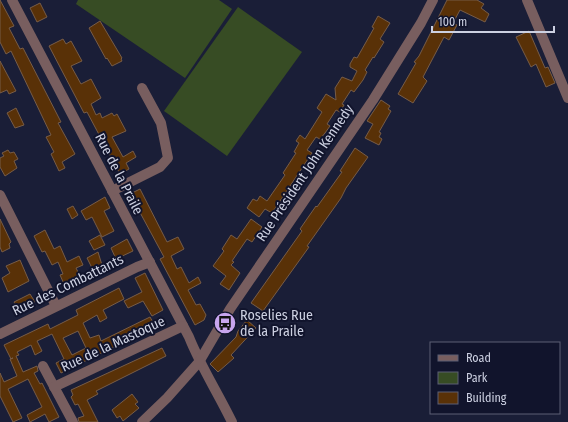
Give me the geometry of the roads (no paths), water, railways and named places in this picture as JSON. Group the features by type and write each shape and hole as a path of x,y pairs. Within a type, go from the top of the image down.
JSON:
{"street":[{"name":"Rue de la Praile","path":"12,0 150,262 183,326 199,362 211,380 232,422"},
{"name":"Rue Président John Kennedy","path":"142,422 167,398 199,362 230,309 373,100 422,23 433,0"},
{"path":"527,0 568,98"},
{"path":"112,191 160,167 168,158 161,123 142,88"},
{"path":"0,195 3,208 56,306"},
{"name":"Rue des Combattants","path":"0,334 137,266 150,262"},
{"name":"Rue de la Mastoque","path":"54,387 183,326"},
{"path":"43,366 73,422"}],"place":[{"name":"Roselies Rue de la Praile","path":"225,323"}]}
